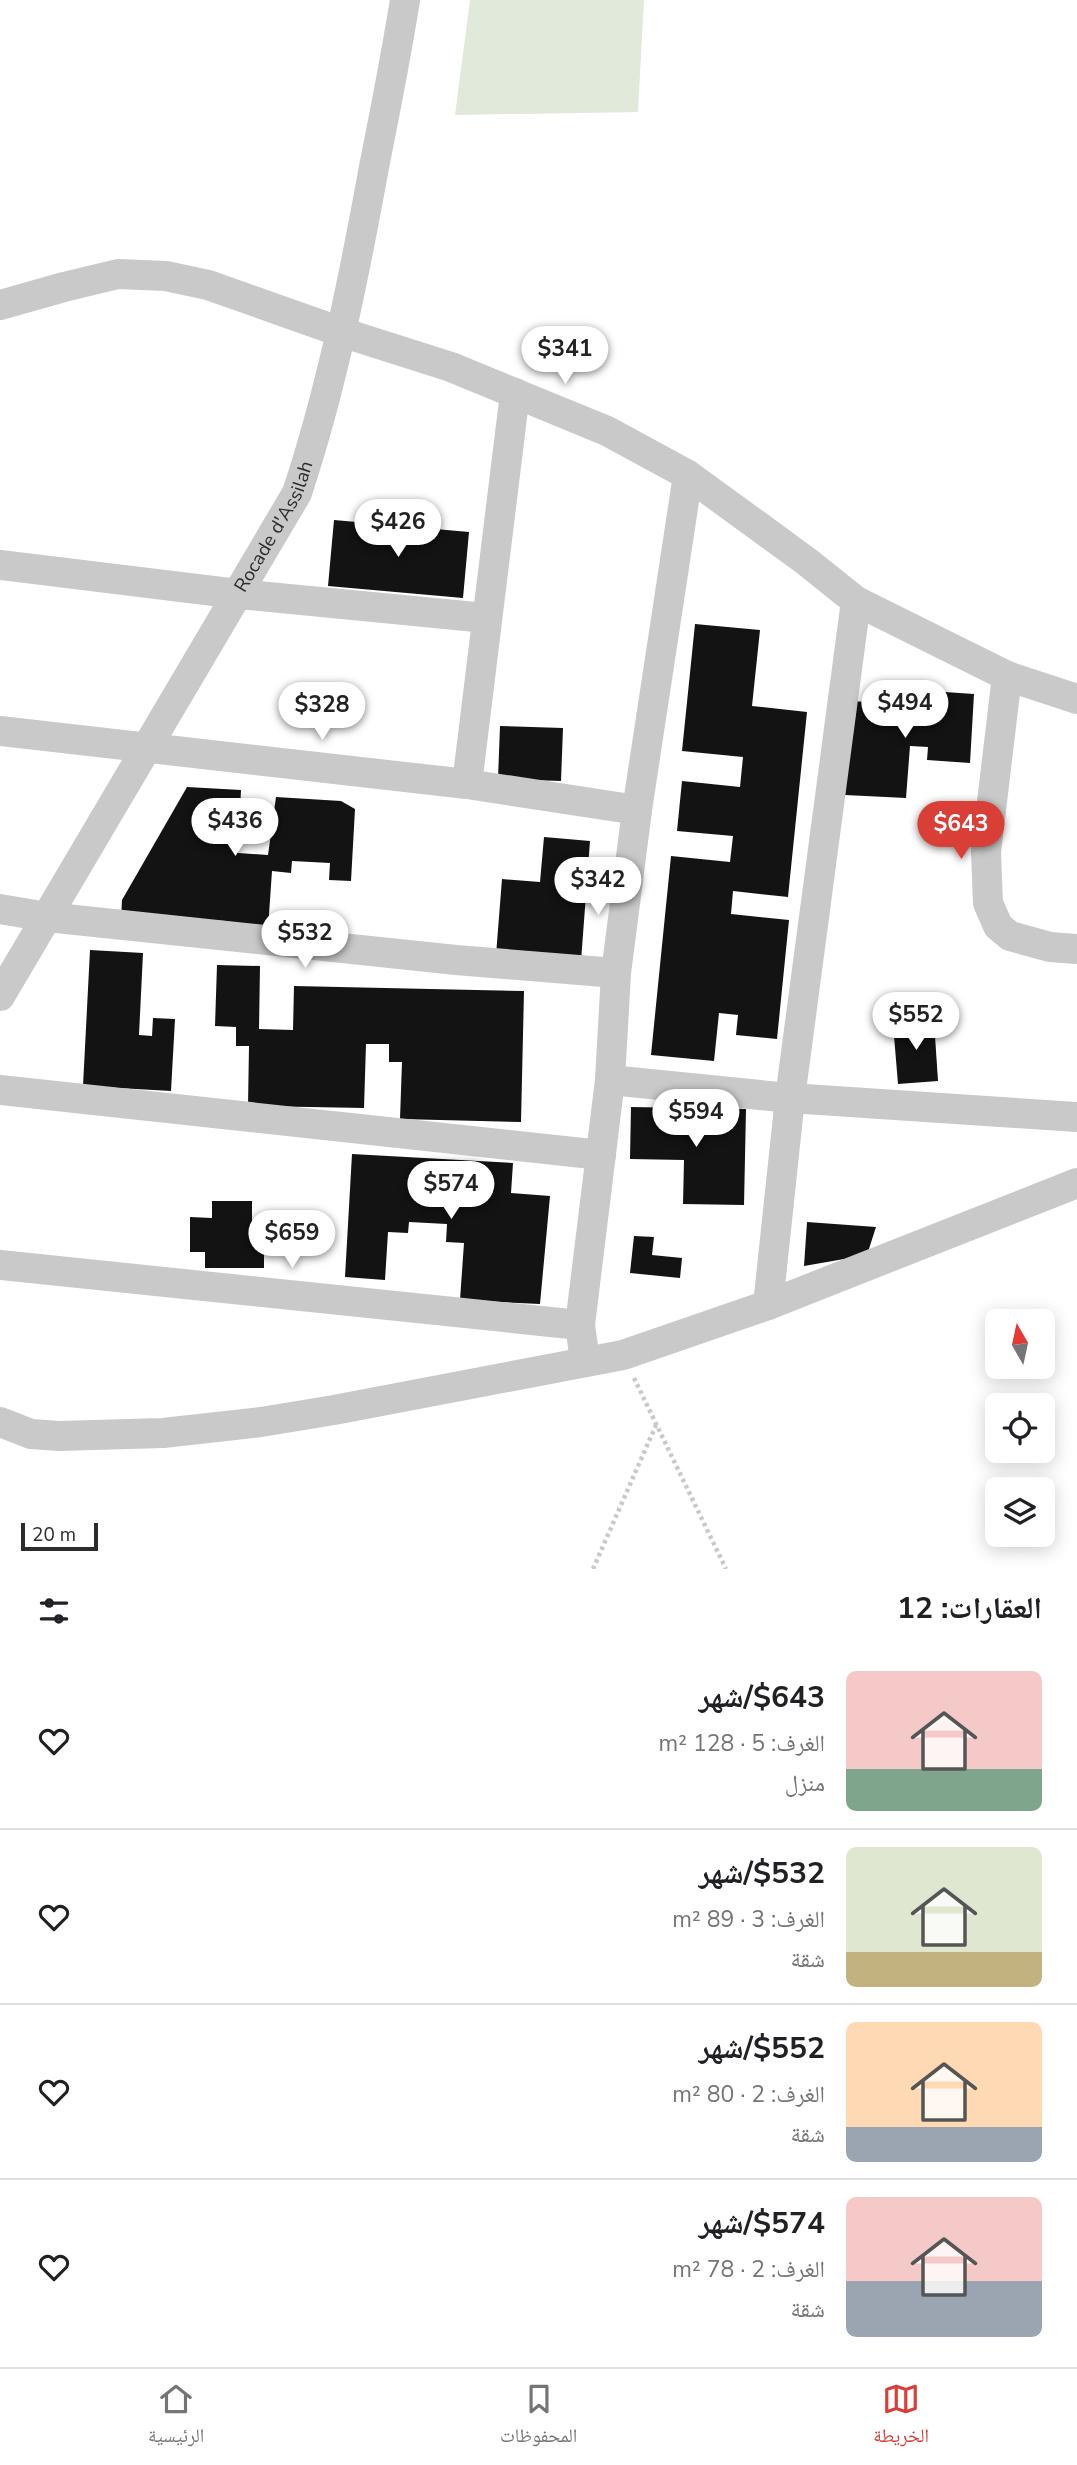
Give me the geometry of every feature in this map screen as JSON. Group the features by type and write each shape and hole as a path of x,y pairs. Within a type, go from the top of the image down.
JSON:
{"street":[{"name":"Rocade d'Assilah","path":"0,996 297,493 317,434 360,247 405,0"},
{"path":"0,305 118,274 166,275 208,285 451,367 607,431 688,475 856,601 1007,676 1077,699"},
{"path":"467,784 514,393"},
{"path":"585,1361 580,1325 610,1080 616,973 637,810 688,475"},
{"path":"0,565 238,594 486,618"},
{"path":"768,1305 790,1098 856,601"},
{"path":"1007,676 986,852 988,903 998,926 1010,936 1050,947 1077,949"},
{"path":"0,731 467,784 637,810"},
{"path":"0,909 47,917 456,960 616,973"},
{"path":"610,1080 790,1098 1077,1117"},
{"path":"0,1090 601,1155"},
{"path":"0,1422 31,1434 59,1436 175,1431 261,1422 623,1355 768,1305 1077,1183"},
{"path":"0,1265 580,1325"}],"path":[{"path":"623,1355 726,1569"},
{"path":"593,1569 657,1424"}],"green space":[{"path":"470,0 644,0 638,112 455,115"}],"building":[{"path":"334,520 469,532 463,598 328,586"},
{"path":"695,624 760,630 752,706 807,712 788,897 733,891 731,914 789,920 777,1039 736,1035 738,1015 719,1013 714,1061 651,1055 671,856 730,862 733,836 677,831 682,781 740,787 743,757 682,751"},
{"path":"916,690 974,694 970,763 927,760 928,747 910,746 906,798 845,795 851,701 915,705"},
{"path":"500,726 563,728 561,781 498,779"},
{"path":"187,787 241,790 238,853 268,855 276,797 341,801 355,809 351,881 329,880 330,863 292,861 291,873 272,871 268,929 237,927 225,921 149,916 121,919 122,900"},
{"path":"544,837 590,841 581,961 496,955 502,879 540,882"},
{"path":"90,950 143,953 139,1035 152,1036 153,1018 175,1019 171,1091 83,1086"},
{"path":"217,965 260,966 259,1029 293,1030 294,986 524,991 521,1122 400,1119 402,1062 389,1062 389,1044 366,1044 364,1108 248,1106 249,1046 236,1046 236,1027 215,1026"},
{"path":"934,1021 938,1081 898,1084 893,1024"},
{"path":"631,1107 746,1109 744,1205 683,1204 684,1160 630,1159"},
{"path":"352,1154 513,1163 511,1193 550,1196 540,1304 460,1300 464,1243 446,1242 447,1224 409,1222 408,1233 388,1232 385,1280 345,1277"},
{"path":"212,1201 252,1201 252,1223 264,1223 264,1268 205,1268 205,1252 190,1252 190,1217 212,1218"},
{"path":"807,1222 876,1227 867,1255 804,1266"},
{"path":"634,1236 654,1237 652,1255 682,1258 680,1278 630,1273"}]}
